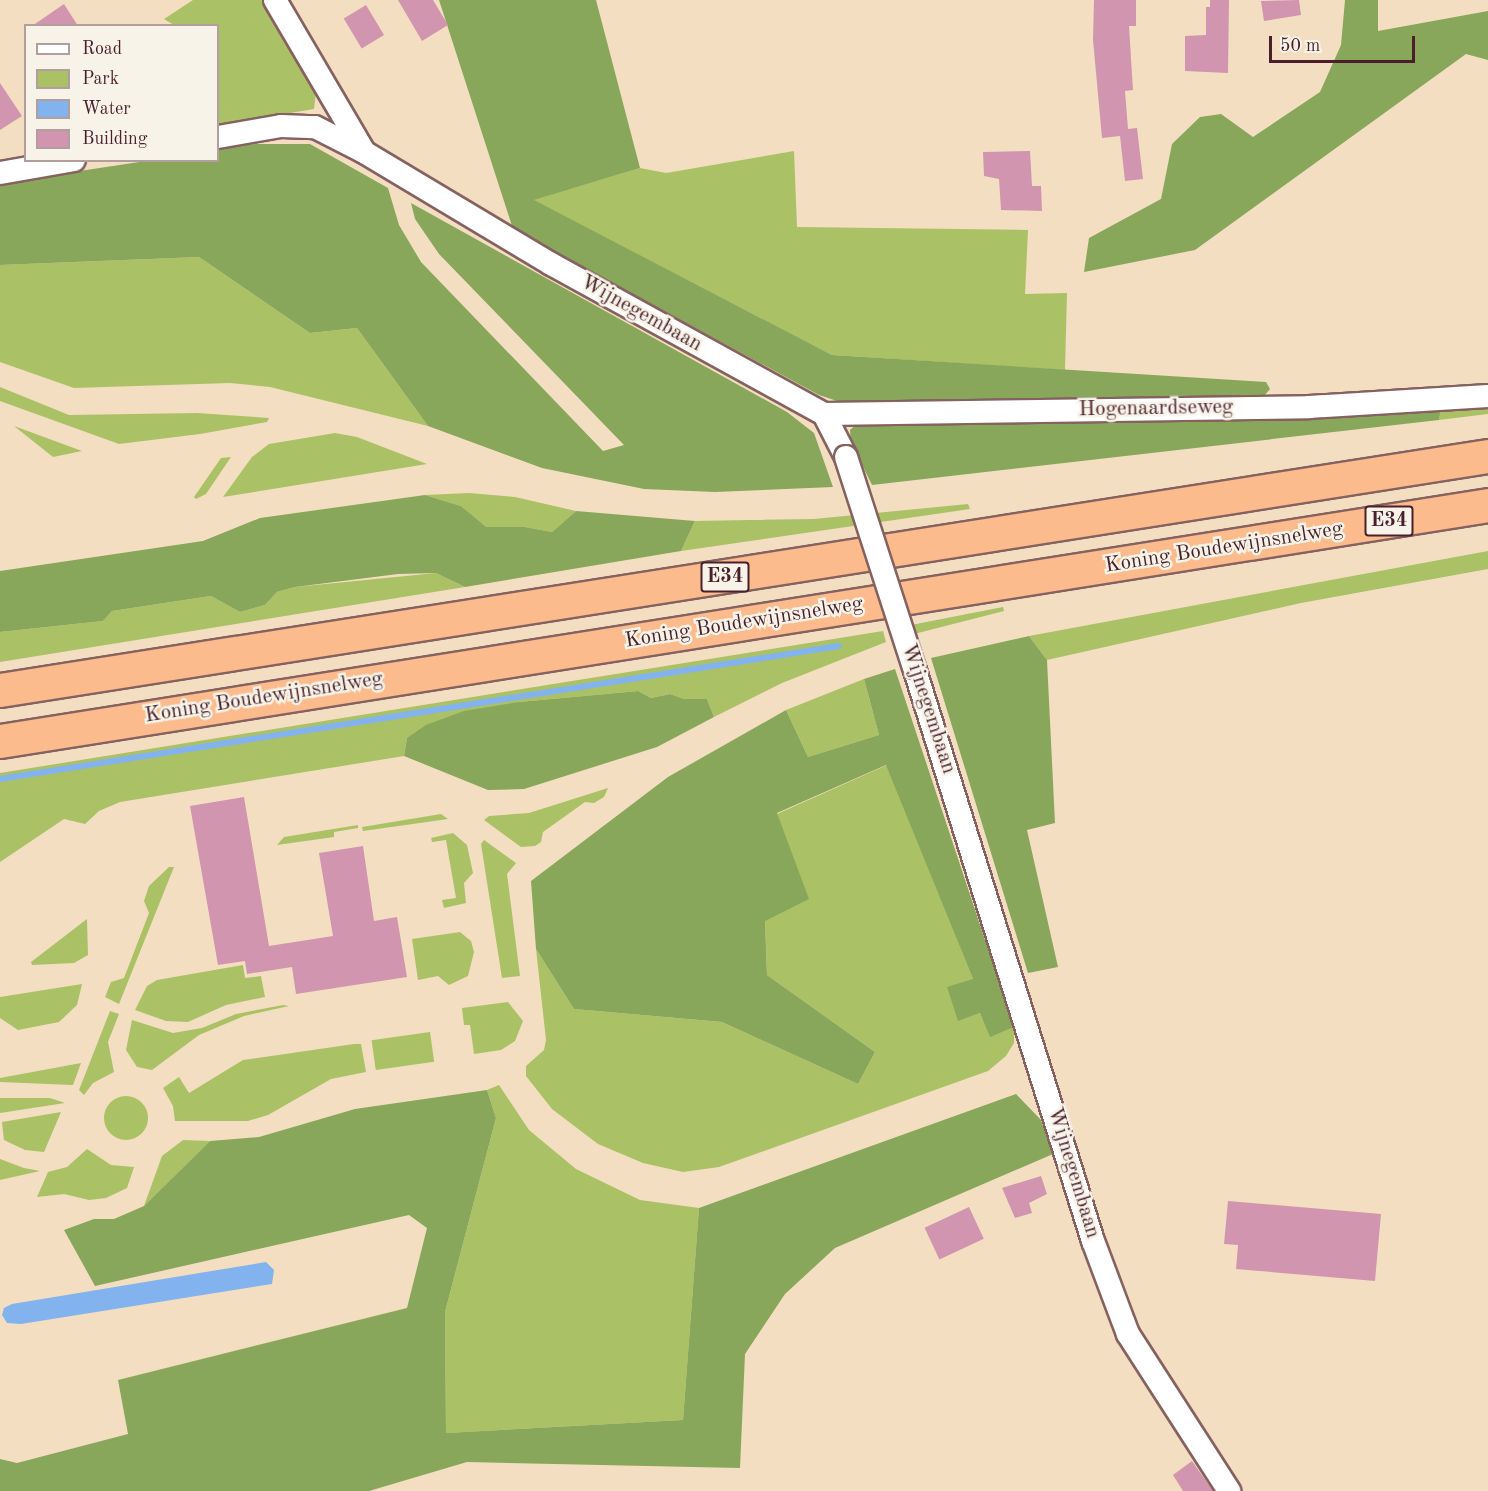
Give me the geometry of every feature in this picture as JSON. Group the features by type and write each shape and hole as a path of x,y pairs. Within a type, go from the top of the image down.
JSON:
{"highway":[{"name":"E34","path":"0,690 1488,456"},
{"name":"Koning Boudewijnsnelweg","path":"0,741 1488,505"}],"street":[{"path":"275,0 364,152"},
{"name":"Wijnegembaan","path":"219,137 281,126 315,127 364,152 551,264 824,414 846,457 1093,1241 1128,1334 1144,1365 1229,1491"},
{"path":"0,173 63,162"},
{"name":"Hogenaardseweg","path":"824,414 1309,406 1488,396"}],"green space":[{"path":"193,0 262,0 316,92 314,109 219,125 219,24 172,24 164,19"},
{"path":"439,0 596,0 640,168 534,200 832,355 1266,382 1270,389 1264,396 1245,399 840,402 819,395 513,229"},
{"path":"1345,0 1378,0 1378,31 1488,11 1488,60 1466,54 1195,250 1084,272 1089,238 1161,199 1172,144 1200,117 1221,114 1253,137 1320,92 1341,45"},
{"path":"255,144 310,144 388,188 399,225 421,262 603,451 624,445 439,254 415,219 411,203 787,412 814,433 833,487 715,492 644,489 542,468 428,426 357,328 310,333 199,257 0,265 0,183 139,162 219,162 219,149"},
{"path":"794,151 797,227 1028,230 1025,294 1067,293 1065,370 832,355 533,200 640,168 666,173"},
{"path":"199,257 310,333 357,328 428,426 270,387 230,383 74,388 0,362 0,265"},
{"path":"0,387 69,415 197,413 269,418 267,422 200,434 119,444 0,401"},
{"path":"1488,405 1488,414 1439,420 1441,408"},
{"path":"1441,408 1439,420 872,485 851,442 850,430 857,424"},
{"path":"14,426 82,451 53,457"},
{"path":"335,433 357,437 427,464 223,497 252,457 269,444"},
{"path":"231,457 206,494 196,499 194,497 221,458"},
{"path":"469,493 515,497 576,511 552,532 525,527 485,527 461,506 425,495"},
{"path":"425,495 461,506 486,527 525,527 552,532 576,511 695,521 681,551 465,587 436,573 398,574 295,587 277,592 265,605 240,612 211,596 112,611 103,621 0,632 0,571 203,541 260,518"},
{"path":"968,504 970,509 681,551 695,521 814,519"},
{"path":"1488,551 1488,569 1301,603 1047,660 1029,636"},
{"path":"436,573 465,587 0,662 0,632 103,621 112,611 211,596 240,612 265,605 277,592 295,587"},
{"path":"1003,607 1004,611 914,634 911,625"},
{"path":"883,631 886,642 782,683 714,717 707,699 684,699 670,694 651,698 638,691 519,702 407,738 404,756 120,802 99,811 85,824 64,819 0,862 0,773"},
{"path":"1029,636 1047,660 1055,823 1027,830 1058,967 1028,973 931,658"},
{"path":"895,669 1014,1027 990,1037 980,1013 958,1021 947,987 973,979 886,765 777,813 809,899 765,921 767,975 875,1052 858,1084 722,1022 574,1009 536,949 531,881 668,777 786,710 808,757 879,735 864,679"},
{"path":"864,679 879,735 808,757 786,710"},
{"path":"638,691 651,698 670,694 684,699 707,699 714,717 657,747 524,789 488,790 404,756 407,738 426,725 464,711 519,702"},
{"path":"887,765 973,979 959,1020 980,1013 991,1036 1014,1027 1014,1043 1006,1056 988,1071 719,1167 683,1172 643,1163 598,1144 552,1109 526,1076 526,1066 544,1050 546,1040 536,949 574,1009 722,1022 858,1084 875,1052 767,975 765,920 808,899 777,814"},
{"path":"608,788 604,797 594,803 585,802 543,832 541,842 535,846 521,847 484,820 489,816 529,813"},
{"path":"441,814 448,819 363,831 362,827"},
{"path":"358,825 358,828 334,832 334,837 277,845 284,837"},
{"path":"453,833 467,845 473,873 464,883 466,903 444,908 442,900 456,898 446,840 432,842 431,838"},
{"path":"484,840 516,863 507,874 520,976 502,978 481,844"},
{"path":"169,867 174,867 119,1004 105,997 111,982 124,978 149,913 144,901 149,886"},
{"path":"87,919 88,955 74,963 32,965 31,962"},
{"path":"460,932 471,941 474,952 468,976 449,985 438,976 418,980 412,939"},
{"path":"243,965 245,978 261,976 265,997 226,1005 188,1022 166,1021 135,1010 147,986 157,980"},
{"path":"82,984 77,1005 59,1022 18,1030 0,1018 0,997"},
{"path":"508,1002 523,1021 515,1041 501,1050 474,1054 470,1025 464,1025 462,1008"},
{"path":"283,1005 289,1006 244,1016 199,1035 152,1070 137,1067 126,1050 132,1020 173,1033 202,1028 236,1014"},
{"path":"110,1011 119,1014 108,1042 114,1072 93,1083 84,1095 79,1090"},
{"path":"430,1032 434,1062 376,1070 372,1040"},
{"path":"361,1044 366,1072 331,1079 268,1115 248,1121 175,1121 173,1106 163,1088 179,1077 189,1093 243,1060"},
{"path":"81,1063 73,1085 0,1082 0,1078"},
{"path":"499,1085 529,1130 576,1169 640,1200 699,1208 683,1420 446,1433 445,1312 496,1118 487,1090"},
{"path":"487,1090 496,1118 445,1312 446,1433 683,1420 699,1208 1016,1094 1041,1120 1053,1154 835,1248 785,1294 745,1354 740,1468 467,1462 369,1491 0,1491 0,1459 17,1463 128,1434 118,1380 407,1308 427,1228 409,1215 95,1286 64,1230 94,1219 114,1219 144,1206 210,1141 259,1137 355,1109"},
{"path":"126,1096 142,1102 148,1118 142,1134 126,1140 110,1134 104,1118 110,1102"},
{"path":"0,1098 50,1098 65,1103 0,1113"},
{"path":"61,1112 44,1152 25,1150 4,1140 2,1122"},
{"path":"183,1140 210,1141 144,1206 162,1156"},
{"path":"87,1149 111,1165 134,1167 127,1188 106,1198 89,1200 64,1194 37,1197 48,1172 67,1167"},
{"path":"0,1159 24,1168 40,1171 0,1180"}],"water":[{"path":"266,1262 274,1270 272,1284 21,1324 7,1323 2,1315 4,1308 12,1304"}],"building":[{"path":"398,0 433,0 448,25 422,41"},
{"path":"1094,0 1136,0 1136,26 1129,26 1133,90 1125,91 1128,129 1137,128 1143,179 1125,181 1120,136 1102,138 1093,40"},
{"path":"1210,0 1229,0 1228,73 1185,71 1185,36 1206,35 1206,7 1210,7"},
{"path":"1299,0 1301,15 1264,21 1261,1"},
{"path":"64,4 77,24 35,24"},
{"path":"366,5 384,35 362,48 344,18"},
{"path":"0,83 22,116 0,130"},
{"path":"1030,151 1032,186 1041,186 1042,211 1001,210 999,179 984,176 983,152"},
{"path":"244,797 269,946 333,936 319,853 363,846 374,921 397,917 407,977 296,994 292,967 247,974 245,961 218,965 190,806"},
{"path":"1041,1176 1047,1194 1029,1203 1032,1213 1015,1218 1002,1188"},
{"path":"1228,1201 1381,1214 1375,1281 1236,1269 1238,1245 1224,1244"},
{"path":"969,1207 984,1239 939,1259 925,1228"},
{"path":"1192,1461 1213,1491 1183,1491 1173,1475"}],"waterway":[{"path":"0,779 839,646"}]}
